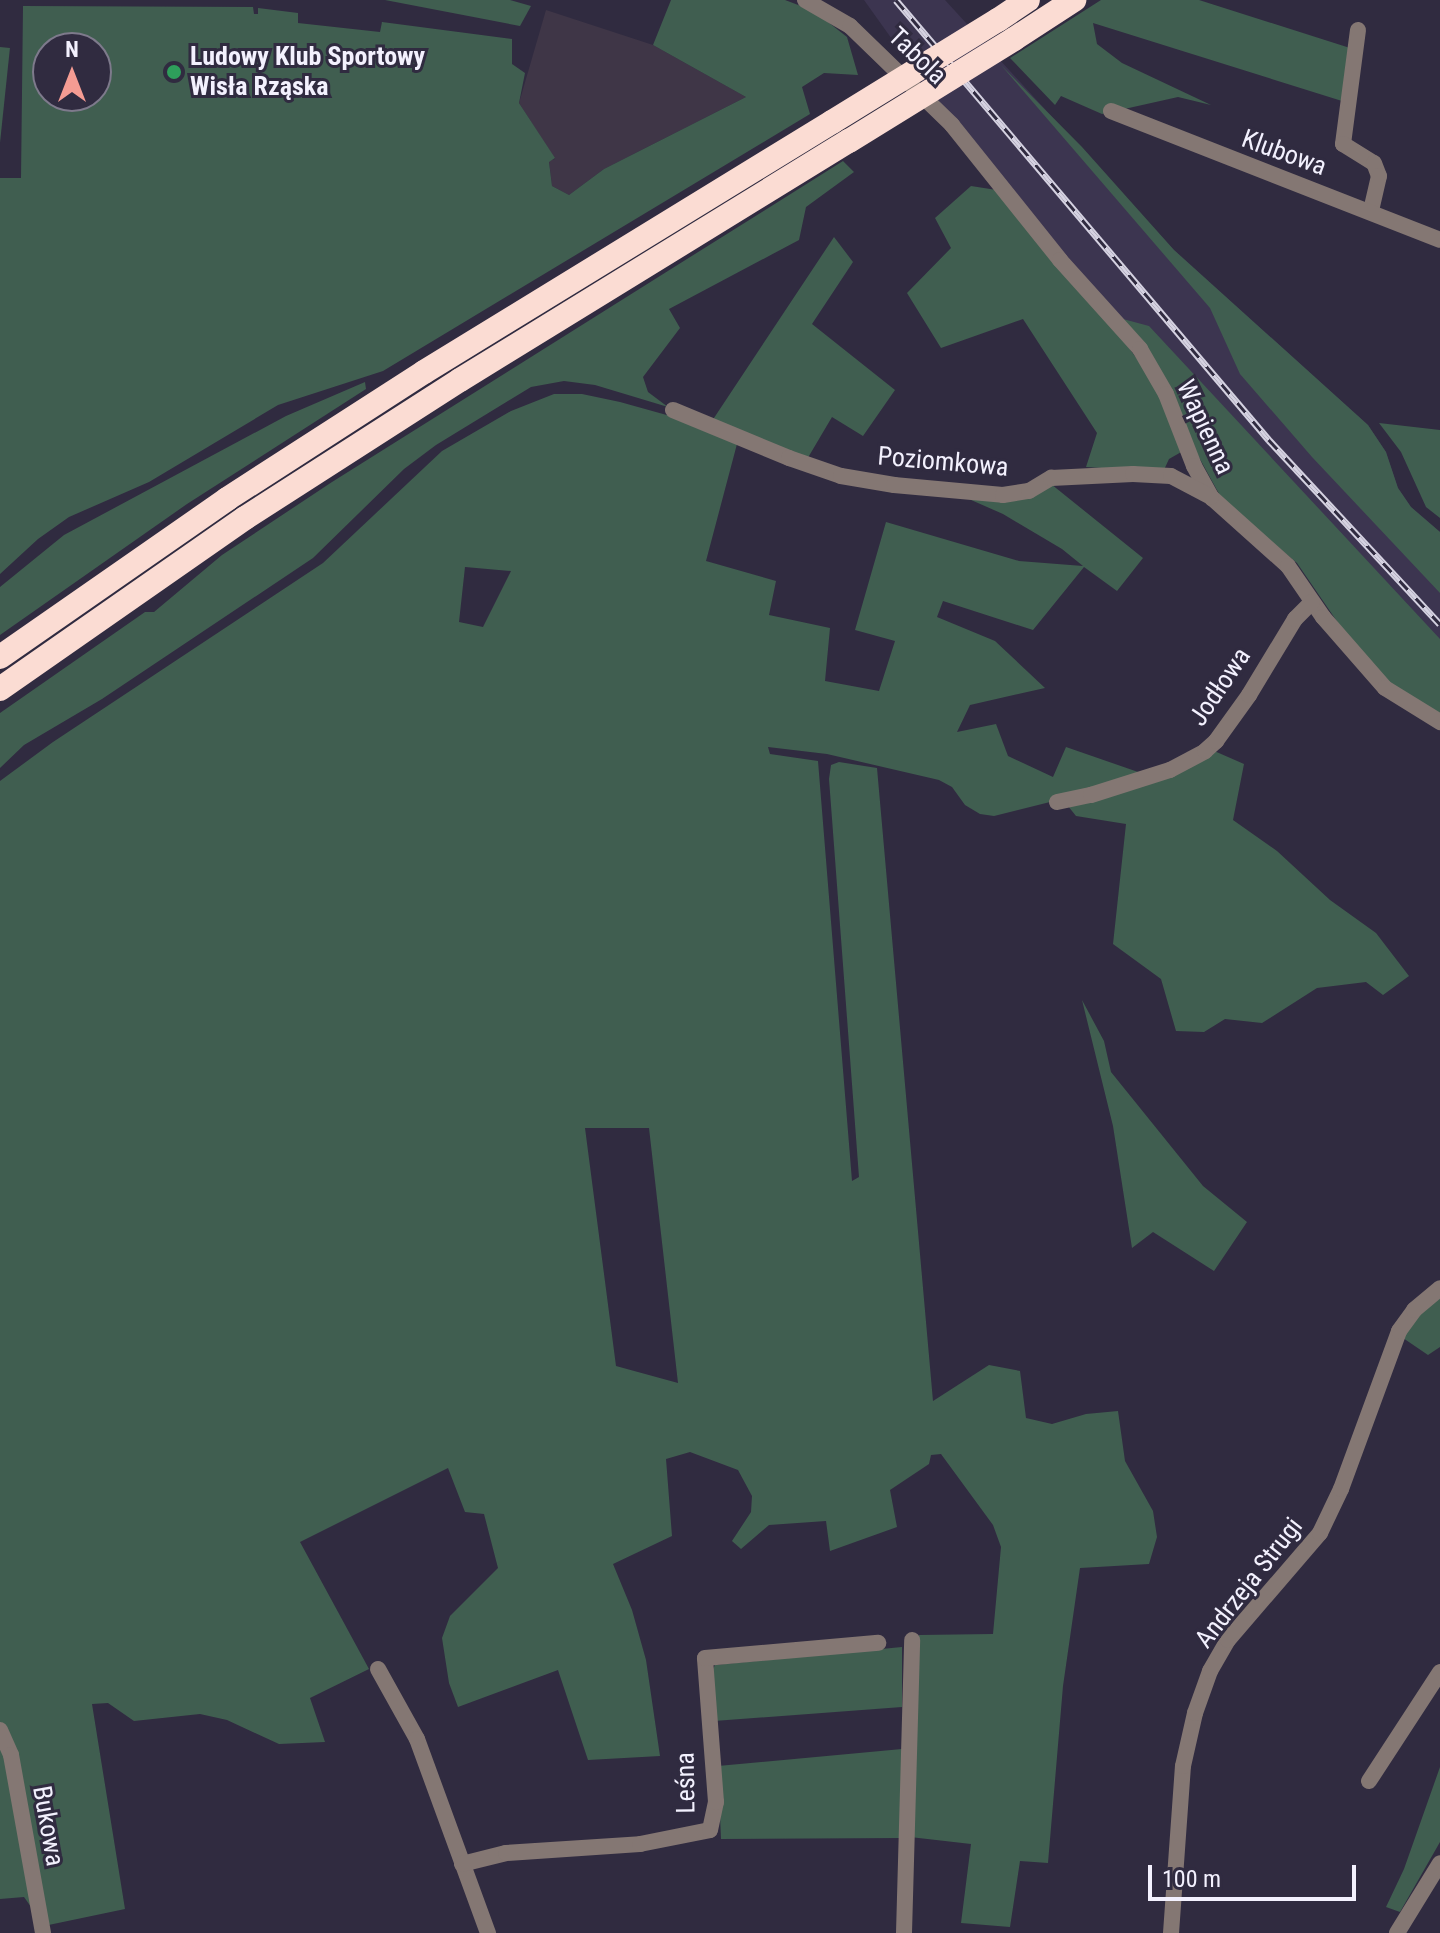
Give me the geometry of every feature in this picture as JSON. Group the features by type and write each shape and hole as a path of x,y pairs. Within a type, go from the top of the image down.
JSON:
{"highway":[{"path":"0,657 227,499 371,406 1028,0"},
{"path":"0,689 245,518 460,380 1074,0"}],"street":[{"name":"Tabola","path":"805,0 850,26 952,125"},
{"path":"1358,30 1343,144 1374,163 1379,176 1371,211"},
{"name":"Klubowa","path":"1111,111 1440,240"},
{"name":"Wapienna","path":"952,125 1060,260 1140,349 1166,394 1190,456 1212,498 1288,566 1312,602 1385,688 1440,722"},
{"name":"Poziomkowa","path":"673,410 841,476 894,485 1003,495 1029,491 1051,478 1073,475 1171,476 1212,498"},
{"path":"1171,476 1190,456"},
{"name":"Jodłowa","path":"1057,802 1091,795 1170,770 1205,751 1216,741 1249,695 1282,636 1312,602"},
{"name":"Andrzeja Strugi","path":"1171,1933 1183,1766 1195,1713 1210,1671 1228,1640 1320,1533 1341,1489 1380,1375 1399,1331 1414,1310 1440,1288"},
{"path":"904,1933 912,1640"},
{"name":"Leśna","path":"462,1864 506,1853 640,1844 710,1830 716,1802 705,1658 878,1643"},
{"path":"378,1669 417,1739 488,1933"},
{"path":"1369,1781 1440,1672"},
{"name":"Bukowa","path":"0,1730 11,1755 43,1933"},
{"path":"1397,1933 1440,1863"}],"shaded area":[{"path":"864,0 945,0 1174,250 1368,425 1386,452 1398,488 1411,507 1440,532 1440,683 1063,257 934,98"},
{"path":"546,10 653,45 746,97 604,169 569,195 552,186 549,161 555,159 519,103"}],"green space":[{"path":"385,0 510,0 531,6 520,26"},
{"path":"671,0 785,0 814,11 847,37 858,75 824,73 802,87 810,114 383,371 278,405 149,482 69,517 38,539 0,574 0,178 21,178 23,6 253,7 254,14 258,14 258,8 298,13 298,23 380,32 382,22 512,39 512,64 525,73 519,103 555,158 549,162 552,186 569,195 604,169 746,97 653,45"},
{"path":"1101,0 1199,0 1350,48 1342,101 1093,23 1097,44 1122,63 1211,105 1178,97 1102,114 1061,96 1055,105 1010,58"},
{"path":"0,47 10,48 0,143"},
{"path":"1001,65 1082,147 1174,250 1368,425 1386,452 1398,488 1411,507 1440,532 1440,593 1312,457 1240,374 1210,308"},
{"path":"843,161 854,172 806,207 799,240 669,309 680,328 643,377 648,392 668,407 595,385 564,381 531,387 436,445 404,469 313,558 102,699 24,745 0,768 0,713 145,612 154,612 222,555 332,482"},
{"path":"971,186 1003,191 1104,313 1160,391 1183,451 1169,459 1163,472 1086,467 1097,433 1023,319 941,348 907,293 951,248 935,218"},
{"path":"834,237 853,262 812,324 895,390 863,436 832,417 806,461 712,421"},
{"path":"1123,319 1149,326 1440,639 1440,716 1385,680 1345,633 1297,563 1223,501"},
{"path":"365,382 366,389 187,504 0,635 0,587 64,535 286,416"},
{"path":"554,394 582,394 681,419 737,444 706,561 776,581 769,615 830,628 825,681 879,691 895,641 855,630 886,522 1019,561 1083,566 1062,549 1003,514 962,496 1051,484 1143,558 1117,591 1084,567 1033,630 943,601 937,617 995,641 1045,688 970,705 957,732 996,724 1008,756 1053,777 1066,747 1141,773 1090,792 994,816 980,814 965,805 952,787 939,780 827,754 768,747 770,754 818,761 852,1181 859,1177 829,779 831,765 839,762 877,768 933,1401 989,1365 1020,1371 1026,1418 1052,1424 1086,1414 1118,1411 1125,1461 1153,1511 1157,1537 1149,1564 1080,1568 1063,1686 1048,1863 1020,1861 1010,1927 961,1923 971,1844 910,1837 919,1635 993,1634 1001,1547 993,1525 941,1454 931,1455 929,1464 890,1490 897,1527 830,1551 826,1521 769,1525 741,1549 732,1541 751,1512 752,1496 738,1470 690,1452 666,1459 672,1536 613,1564 632,1610 646,1660 660,1756 588,1760 558,1670 458,1707 449,1683 442,1638 450,1616 498,1568 484,1514 465,1512 448,1468 300,1542 369,1669 310,1698 325,1742 279,1744 227,1720 200,1714 134,1721 108,1703 92,1704 125,1909 39,1927 36,1914 24,1897 0,1899 0,781 53,742 323,563 442,451 511,411","holes":["465,567 511,571 483,627 459,622","585,1128 649,1128 678,1383 616,1366"]},
{"path":"1379,423 1440,430 1440,518 1426,507 1401,452"},
{"path":"1212,750 1244,764 1233,820 1277,851 1330,900 1376,933 1409,976 1383,995 1366,982 1317,988 1262,1023 1225,1019 1204,1032 1176,1031 1161,979 1113,944 1126,824 1076,816 1068,806"},
{"path":"1082,1000 1104,1041 1111,1072 1203,1186 1247,1222 1214,1271 1153,1232 1132,1248 1113,1126"},
{"path":"1440,1295 1440,1347 1428,1355 1403,1338 1422,1310"},
{"path":"902,1647 902,1707 714,1721 710,1675 715,1665"},
{"path":"902,1749 903,1838 721,1839 718,1766"},
{"path":"1440,1767 1440,1842 1400,1912 1386,1907 1404,1869"}],"railway":[{"path":"896,0 1269,440 1440,624"}],"place":[{"name":"Ludowy Klub Sportowy Wisła Rząska","path":"174,72"}]}
